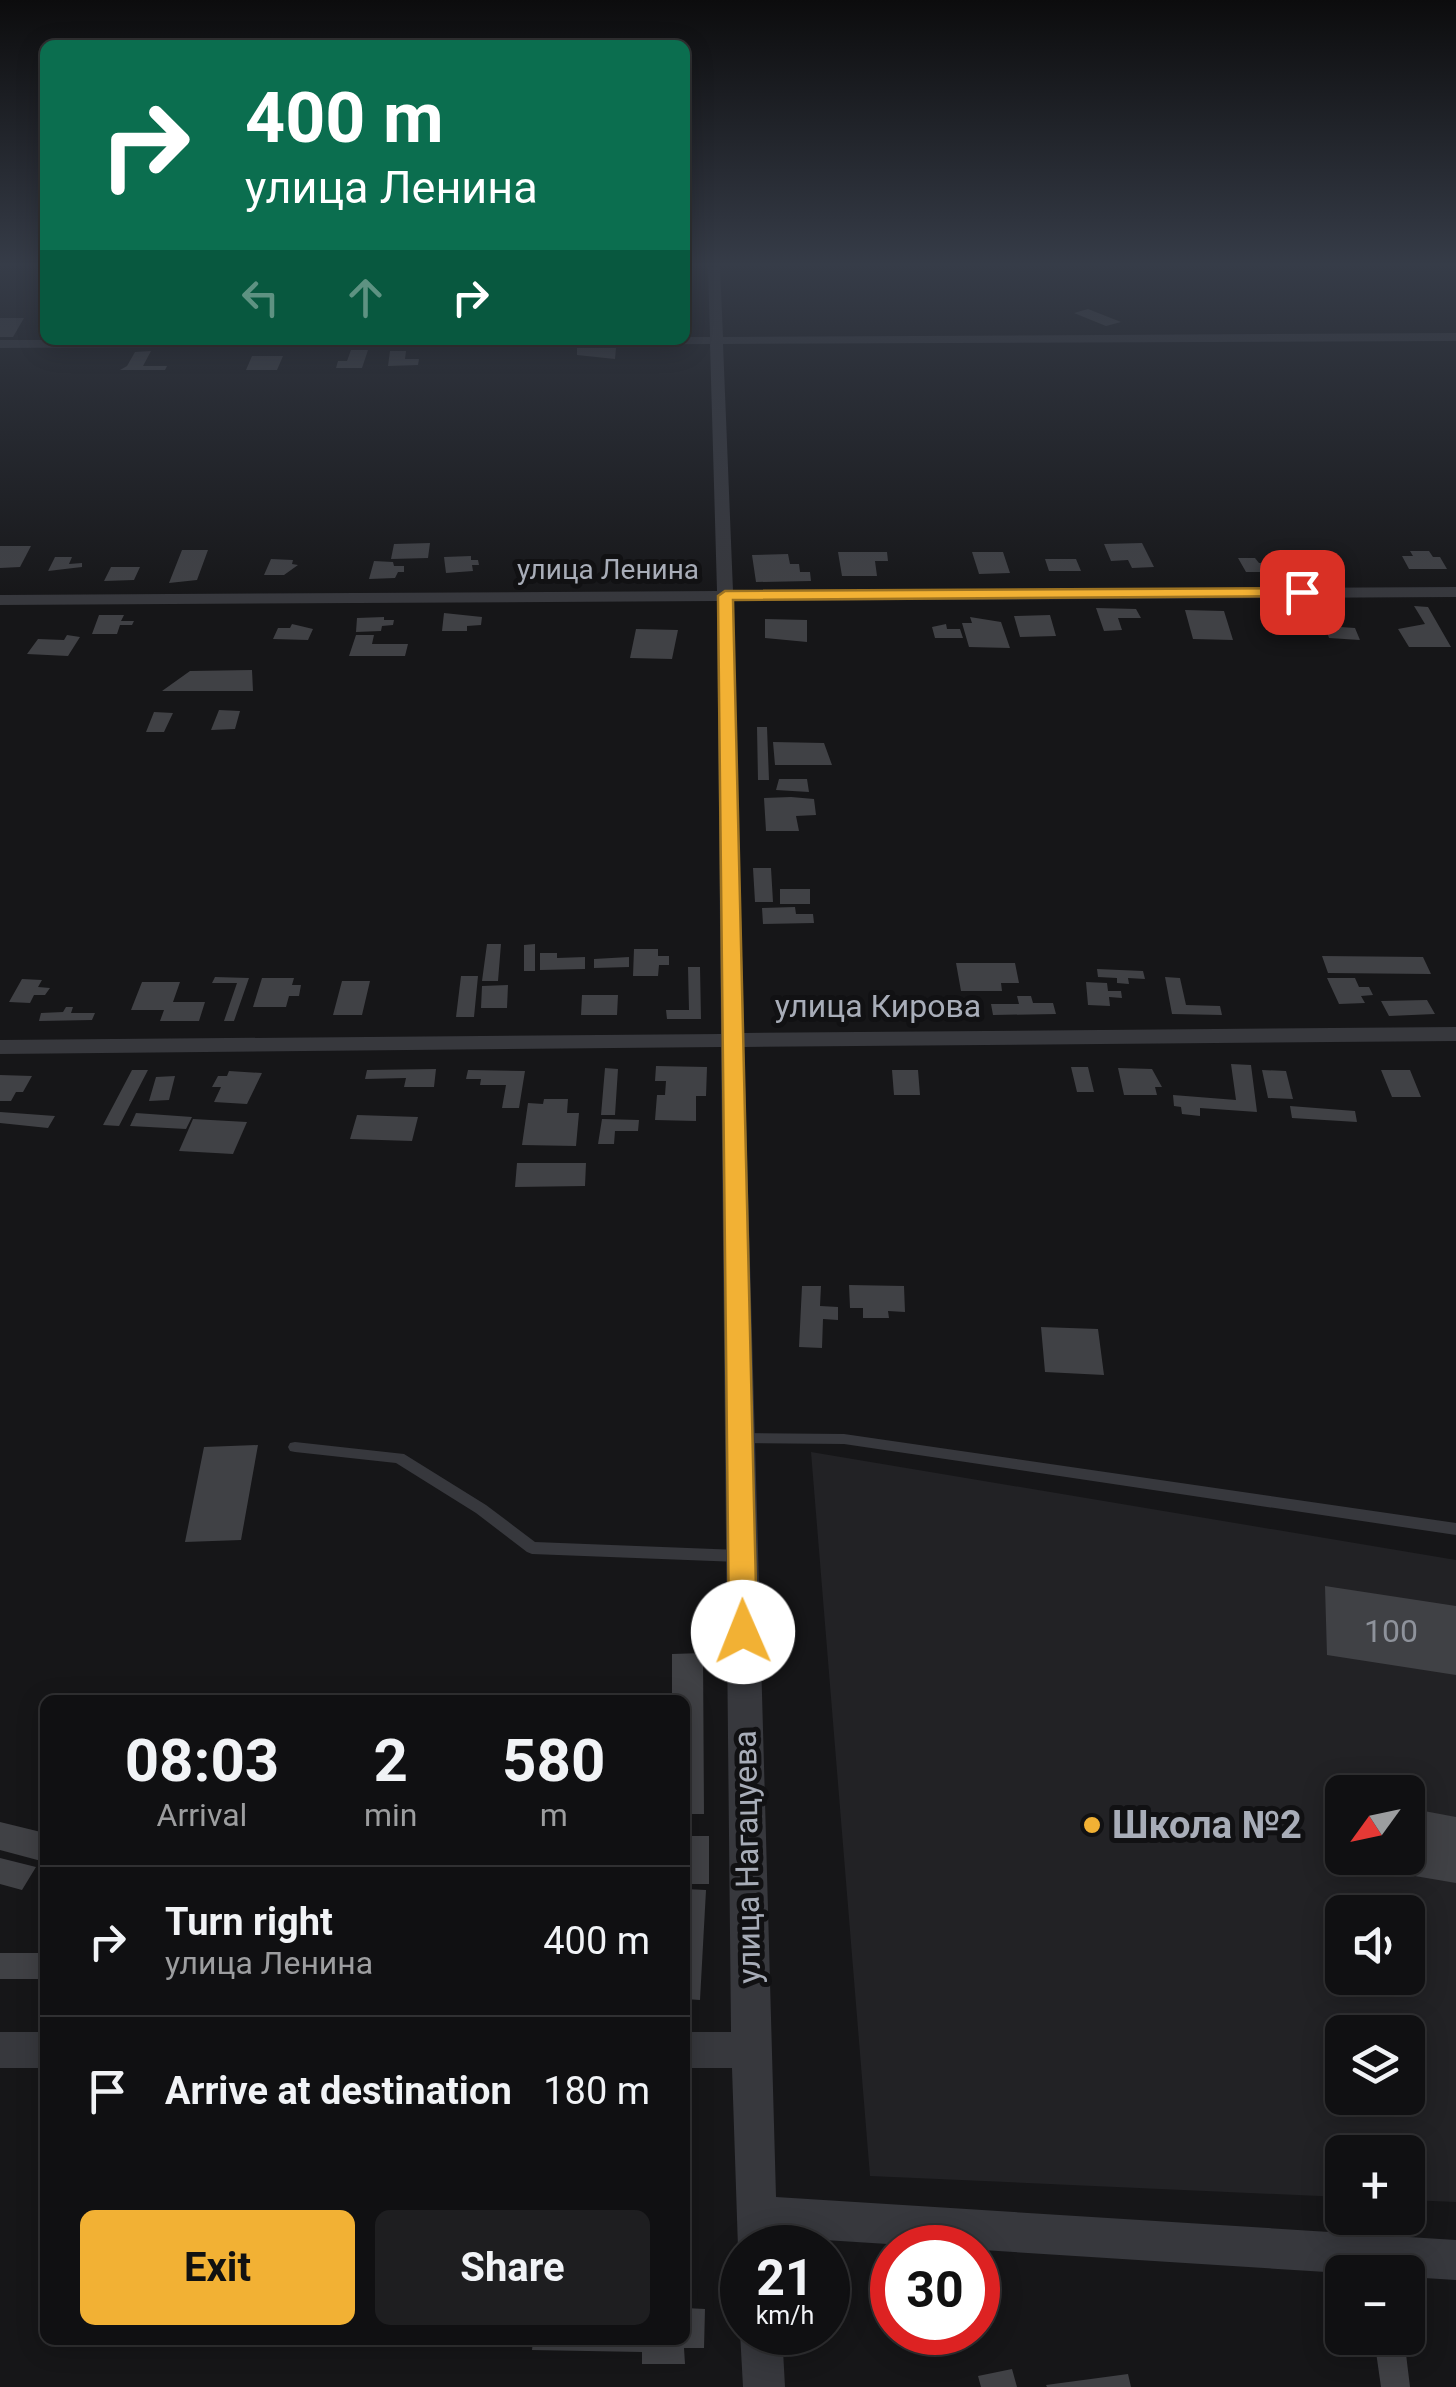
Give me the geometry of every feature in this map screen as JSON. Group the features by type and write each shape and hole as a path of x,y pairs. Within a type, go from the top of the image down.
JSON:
{"street":[{"name":"улица Нагацуева","path":"719,378 750,2050 757,2225"},
{"name":"улица Ленина","path":"0,600 1456,592"},
{"name":"улица Кирова","path":"0,1046 1456,1034"},
{"path":"0,2050 40,2050"},
{"path":"690,2050 750,2050"},
{"path":"850,2236 1456,2260"},
{"path":"762,2355 764,2387"}],"lane":[{"path":"740,1438 844,1439 1456,1529"},
{"path":"295,1446 399,1458 481,1509 532,1548 742,1556"}],"shaded area":[{"name":"Школа №2","path":"811,1452 1456,1560 1456,2202 1425,2201 1425,2135 1325,2135 1325,2196 870,2176"}],"building":[{"path":"430,543 428,558 391,559 394,544"},
{"path":"1142,543 1154,567 1132,568 1128,560 1111,561 1104,544"},
{"path":"0,546 31,546 20,567 0,568"},
{"path":"182,550 208,550 197,580 169,583"},
{"path":"1410,551 1429,551 1433,557 1440,557 1447,569 1409,569 1402,556 1413,556"},
{"path":"838,552 887,552 888,561 875,561 877,576 842,576"},
{"path":"972,552 1003,552 1010,573 979,574"},
{"path":"788,554 790,564 799,564 800,572 810,572 811,581 756,582 752,555"},
{"path":"471,556 479,565 472,565 473,571 446,573 444,557"},
{"path":"55,557 72,557 69,564 82,563 82,567 48,571"},
{"path":"1238,558 1255,558 1273,567 1266,567 1269,572 1246,572"},
{"path":"271,559 293,560 292,564 298,565 284,575 264,575"},
{"path":"1045,559 1076,559 1081,571 1049,571"},
{"path":"374,561 404,566 404,572 398,572 395,578 369,579"},
{"path":"622,564 666,564 666,572 621,572"},
{"path":"111,567 140,567 134,580 104,581"},
{"path":"1414,606 1428,607 1451,647 1409,647 1398,629 1425,624"},
{"path":"1096,608 1136,609 1141,618 1118,618 1122,630 1104,631"},
{"path":"1185,610 1224,611 1233,640 1193,639"},
{"path":"444,613 482,617 481,625 467,626 467,631 442,631"},
{"path":"99,615 124,615 121,621 134,621 132,625 120,625 117,634 92,634"},
{"path":"1050,615 1056,636 1020,637 1014,616"},
{"path":"970,617 1001,622 1010,648 969,647 962,623 972,623"},
{"path":"357,618 394,620 393,625 382,626 381,631 356,632"},
{"path":"765,619 807,620 807,642 765,638"},
{"path":"292,624 313,629 308,640 273,639 278,628 290,628"},
{"path":"946,624 947,629 960,629 963,638 935,638 932,627"},
{"path":"1325,626 1355,628 1360,640 1329,638"},
{"path":"636,629 678,630 672,659 630,658"},
{"path":"67,635 80,637 68,656 27,654 38,639 64,640"},
{"path":"356,635 374,635 372,644 408,644 405,656 349,656"},
{"path":"252,670 253,691 162,691 190,671"},
{"path":"219,710 240,711 235,729 211,730"},
{"path":"154,712 173,713 164,732 146,732"},
{"path":"757,727 767,727 769,780 758,780"},
{"path":"773,742 824,743 832,765 775,765"},
{"path":"779,779 807,779 809,792 776,790"},
{"path":"764,798 814,799 816,815 796,816 799,831 766,831"},
{"path":"753,868 771,868 773,902 755,902"},
{"path":"780,889 810,889 810,904 780,904"},
{"path":"795,907 796,914 813,914 814,923 763,924 762,908"},
{"path":"487,944 501,944 498,981 482,981"},
{"path":"535,944 535,971 524,971 524,945"},
{"path":"634,949 658,949 658,956 669,956 669,965 659,965 658,976 633,976"},
{"path":"540,953 557,953 557,958 585,957 585,969 540,970"},
{"path":"1322,956 1423,957 1431,974 1328,973"},
{"path":"629,957 629,967 594,968 594,959"},
{"path":"956,963 1015,963 1019,983 1001,983 1002,991 961,991"},
{"path":"688,967 700,967 701,1019 667,1019 666,1010 689,1010"},
{"path":"1097,969 1143,971 1145,979 1128,978 1129,984 1117,983 1117,978 1098,977"},
{"path":"461,976 478,976 474,1017 456,1017"},
{"path":"215,977 249,978 234,1021 224,1021 237,983 212,983"},
{"path":"1165,977 1180,978 1186,1005 1220,1006 1222,1015 1172,1014"},
{"path":"262,978 294,978 292,985 301,985 299,996 289,996 286,1007 253,1007"},
{"path":"1327,978 1355,978 1359,987 1369,987 1373,995 1361,996 1365,1003 1339,1004"},
{"path":"22,979 42,980 38,987 50,988 45,995 34,995 30,1003 9,1002"},
{"path":"342,981 370,981 362,1015 333,1015"},
{"path":"142,982 180,982 173,1002 205,1002 199,1021 160,1021 164,1010 131,1010"},
{"path":"1086,982 1107,983 1108,991 1121,991 1122,998 1109,997 1110,1006 1088,1005"},
{"path":"508,985 507,1008 481,1008 482,986"},
{"path":"582,995 618,995 617,1015 581,1015"},
{"path":"1017,996 1031,996 1033,1003 1053,1003 1056,1014 993,1015 991,1004 1019,1004"},
{"path":"1427,1000 1435,1014 1389,1016 1381,1001"},
{"path":"66,1007 73,1007 71,1013 95,1013 92,1020 39,1021 41,1013 63,1012"},
{"path":"1231,1064 1251,1065 1257,1112 1200,1108 1200,1116 1182,1114 1181,1107 1174,1106 1173,1095 1236,1100"},
{"path":"656,1066 707,1067 706,1096 696,1096 696,1121 655,1120 657,1095 665,1095 666,1081 655,1081"},
{"path":"1071,1067 1088,1067 1094,1092 1077,1092"},
{"path":"605,1068 618,1069 615,1115 601,1115"},
{"path":"1118,1068 1152,1069 1162,1087 1155,1087 1157,1095 1124,1095"},
{"path":"436,1069 434,1087 404,1087 406,1078 365,1079 367,1070"},
{"path":"132,1070 148,1070 119,1126 103,1125"},
{"path":"468,1070 525,1071 519,1108 502,1108 506,1085 480,1085 481,1079 466,1079"},
{"path":"892,1070 918,1070 920,1095 894,1095"},
{"path":"1262,1070 1286,1071 1293,1099 1268,1098"},
{"path":"1381,1070 1410,1070 1421,1097 1392,1097"},
{"path":"229,1071 262,1073 247,1104 214,1102 221,1087 212,1087 218,1076 227,1076"},
{"path":"0,1075 32,1076 23,1092 16,1092 11,1101 0,1101"},
{"path":"175,1076 169,1100 149,1101 156,1077"},
{"path":"544,1099 568,1099 567,1113 579,1113 576,1146 522,1145 528,1103 543,1104"},
{"path":"1290,1106 1355,1111 1357,1122 1292,1118"},
{"path":"0,1112 55,1116 48,1128 0,1123"},
{"path":"136,1113 192,1117 186,1129 130,1126"},
{"path":"357,1115 418,1117 412,1141 350,1139"},
{"path":"193,1119 247,1122 233,1154 179,1151"},
{"path":"602,1119 639,1120 638,1131 615,1131 614,1144 598,1144"},
{"path":"517,1163 586,1163 585,1186 515,1187"},
{"path":"849,1285 904,1286 905,1312 888,1311 889,1318 863,1318 863,1308 850,1308"},
{"path":"802,1286 821,1286 820,1306 838,1307 838,1320 823,1319 822,1348 799,1347"},
{"path":"1041,1327 1098,1329 1104,1375 1045,1372"},
{"path":"258,1445 241,1540 185,1542 204,1447"},
{"path":"1325,1586 1456,1606 1456,1675 1327,1655"},
{"path":"703,1653 704,1814 690,1814 690,1695 672,1695 672,1654"},
{"path":"1425,1811 1456,1817 1456,1883 1409,1875 1425,1875"},
{"path":"0,1822 40,1832 40,1861 0,1850"},
{"path":"690,1836 709,1836 709,1884 690,1884"},
{"path":"0,1858 36,1867 22,1890 0,1884"},
{"path":"690,1889 706,1890 700,2000 690,1999"},
{"path":"0,1953 40,1953 40,1979 0,1979"},
{"path":"690,2308 705,2309 704,2348 684,2348 685,2364 642,2364 642,2352 532,2350 532,2345 690,2345"},
{"path":"1376,2355 1406,2355 1410,2387 1381,2387"},
{"path":"1012,2369 1017,2387 981,2387 978,2376"},
{"path":"1128,2374 1131,2387 1046,2385"}],"place":[{"name":"Школа №2","path":"1092,1825"}],"route":[{"path":"743,1632 725,596 1302,592"}]}
